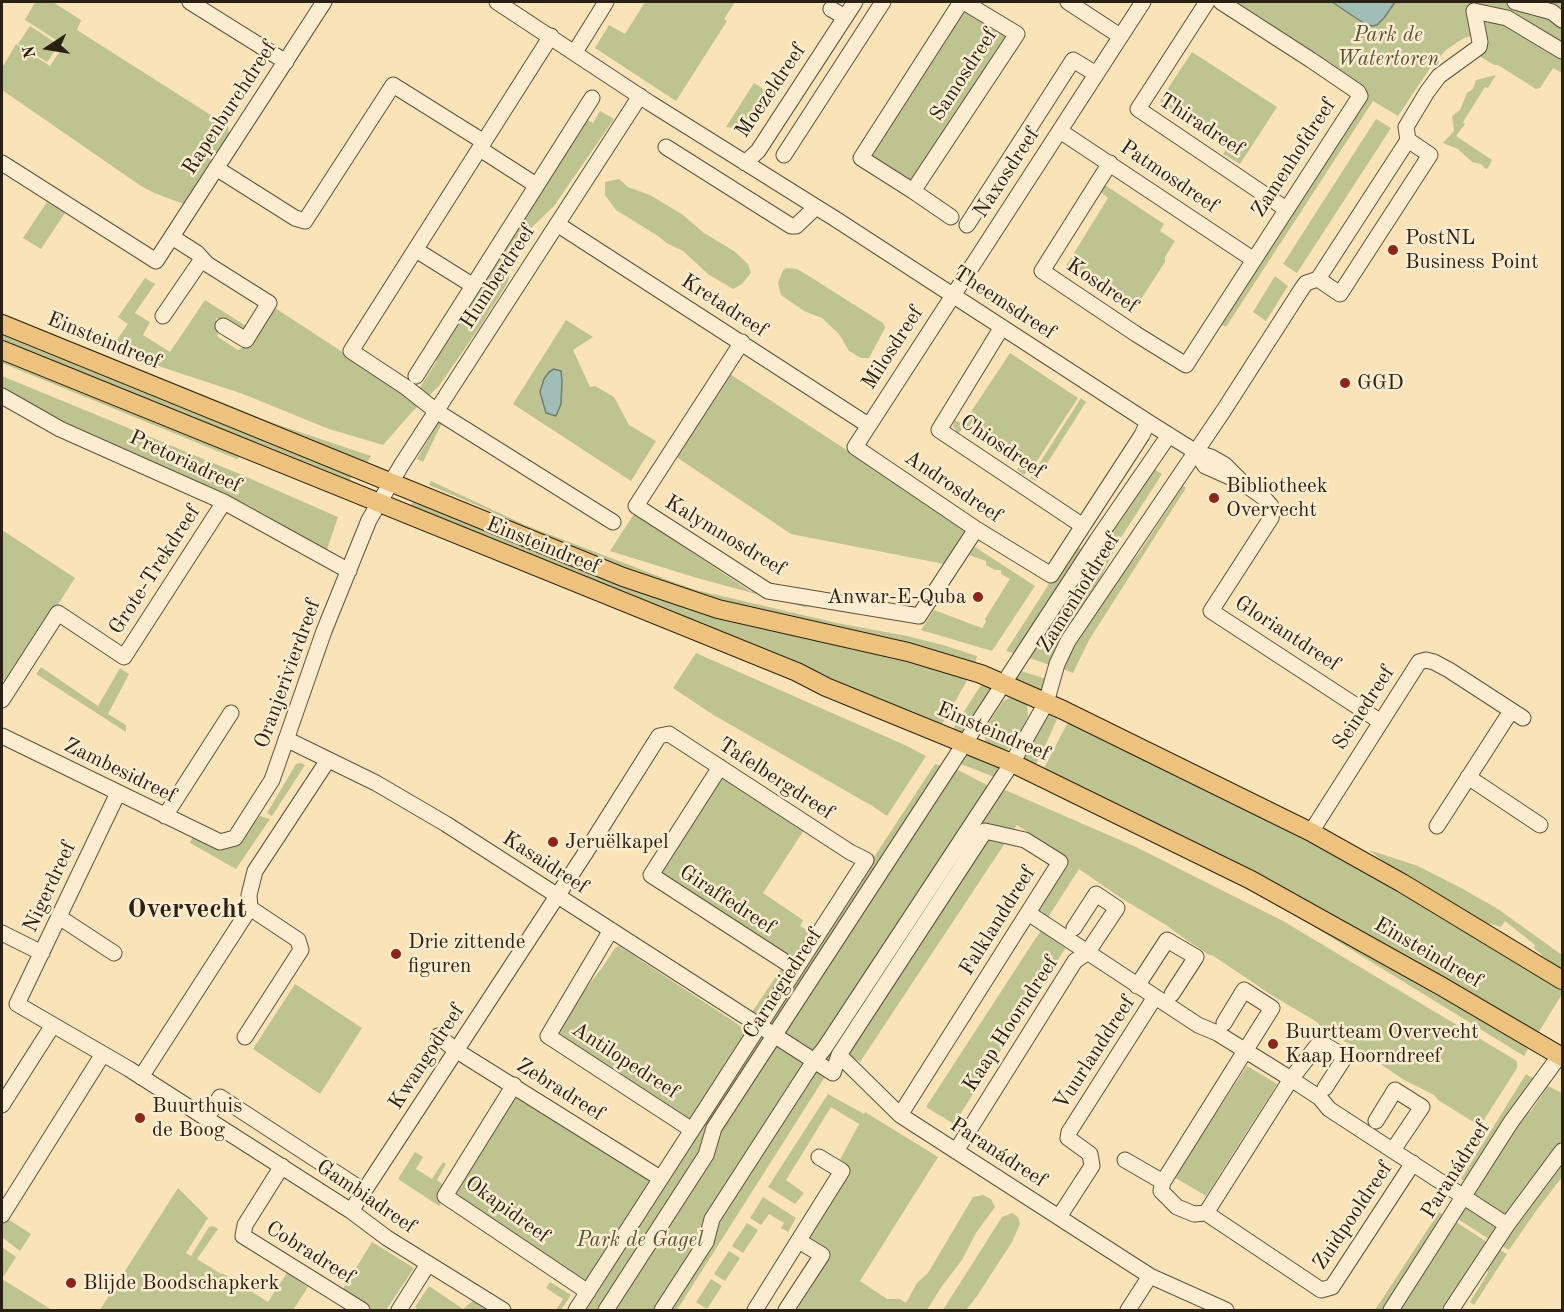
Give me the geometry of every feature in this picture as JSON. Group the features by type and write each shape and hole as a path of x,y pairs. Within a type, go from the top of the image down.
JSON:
{"main road":[{"name":"Einsteindreef","path":"2,324 623,577 718,609 908,652 1004,683 1311,832 1443,907 1563,980"},
{"name":"Einsteindreef","path":"2,350 786,668 1012,763 1251,880 1562,1055"}],"street":[{"path":"190,2 286,62"},
{"name":"Rapenburchdreef","path":"2,163 156,261 324,2"},
{"name":"Theemsdreef","path":"497,2 1169,435"},
{"path":"575,52 606,2"},
{"name":"Moezeldreef","path":"745,163 750,146 839,10 855,2"},
{"path":"784,155 883,2"},
{"name":"Samosdreef","path":"913,191 1017,34 962,2 861,158 951,217"},
{"path":"1068,2 1120,36"},
{"name":"Naxosdreef","path":"953,295 1143,2"},
{"name":"Thiradreef","path":"1207,2 1138,109 1286,209"},
{"name":"Zamenhofdreef","path":"1186,365 1360,96 1358,92 1321,66 1221,2"},
{"path":"1515,2 1552,12 1563,20"},
{"name":"Zamenhofdreef","path":"1473,5 1507,18 1563,51"},
{"name":"Zamenhofdreef","path":"1012,763 1046,703 1057,664 1068,641 1196,452 1301,290 1306,283 1318,279 1408,140 1406,127 1439,76 1479,47 1473,5"},
{"path":"551,36 351,351 407,388 436,411 613,522"},
{"name":"Naxosdreef","path":"967,225 1073,60 1096,74"},
{"path":"216,168 295,218 305,221 393,85 536,185"},
{"name":"Humberdreef","path":"390,482 640,96"},
{"name":"Humberdreef","path":"416,376 471,285 592,98"},
{"name":"Patmosdreef","path":"1060,131 1254,260"},
{"path":"1318,279 1340,294 1430,154 1408,140"},
{"path":"666,147 791,226 796,226 816,207"},
{"name":"Kosdreef","path":"1110,163 1042,271 1186,365"},
{"name":"Kretadreef","path":"557,224 868,425"},
{"path":"172,237 207,264 269,303 246,340 223,326"},
{"path":"416,250 471,285"},
{"path":"163,316 202,259"},
{"name":"Milosdreef","path":"868,425 953,295"},
{"name":"Chiosdreef","path":"1002,327 939,430 1083,526"},
{"name":"Kalymnosdreef","path":"742,342 636,506 768,591 919,616 976,529"},
{"name":"Pretoriadreef","path":"2,396 60,429 224,502 349,571"},
{"name":"Zamenhofdreef","path":"1051,575 1148,422"},
{"name":"Androsdreef","path":"868,425 855,447 976,529 1051,575"},
{"path":"1169,435 1196,452"},
{"name":"Zamenhofdreef","path":"1004,683 1169,435"},
{"name":"Gloriantdreef","path":"1196,452 1220,462 1269,502 1272,513 1211,611 1381,722"},
{"path":"378,504 390,482"},
{"name":"Grote-Trekdreef","path":"2,700 58,613 124,657 224,502"},
{"name":"Oranjerivierdreef","path":"220,842 235,838 272,780 324,631 369,520 378,504"},
{"name":"Seinedreef","path":"1311,832 1419,662 1426,660 1434,662 1517,714 1468,777"},
{"name":"Carnegiedreef","path":"606,1311 706,1155 714,1128 1004,683"},
{"path":"165,816 231,713"},
{"name":"Tafelbergdreef","path":"664,734 669,734 866,860"},
{"name":"Kwangodreef","path":"351,1211 457,1051 659,736 664,734"},
{"name":"Zambesidreef","path":"2,736 220,842"},
{"name":"Kasaidreef","path":"286,739 376,783 446,824 774,1035"},
{"path":"141,1077 250,908 249,895 255,871 328,760"},
{"path":"662,1311 706,1242 712,1220 814,1061 824,1050 1012,763"},
{"name":"Giraffedreef","path":"720,767 651,875 796,969"},
{"path":"1437,826 1468,777 1540,825"},
{"name":"Nigerdreef","path":"53,1025 17,1004 118,793"},
{"name":"Falklanddreef","path":"840,1055 985,831 1025,840 1060,862 900,1115"},
{"name":"Carnegiedreef","path":"576,1311 866,860"},
{"name":"Kaap Hoorndreef","path":"956,1151 1075,961 1087,953 1117,908 1096,894 1074,928"},
{"path":"245,1037 301,950 298,940 250,908"},
{"name":"Kaap Hoorndreef","path":"1028,913 1198,1025 1217,1033 1291,1079 1320,1098 1329,1108 1507,1225"},
{"path":"59,918 114,952"},
{"name":"Antilopedreef","path":"611,930 548,1036 692,1130"},
{"path":"2,933 42,953"},
{"path":"1137,986 1167,940 1196,957 1172,994"},
{"path":"1125,1160 1163,1182 1272,1008 1244,990 1224,1023"},
{"name":"Vuurlanddreef","path":"1059,1217 1092,1166 1090,1154 1068,1138 1069,1132 1155,997"},
{"path":"2,1105 53,1025"},
{"name":"Gambiadreef","path":"53,1025 141,1077 282,1166 351,1211 387,1238 502,1311"},
{"path":"774,1035 833,1073 840,1055"},
{"name":"Zebradreef","path":"438,1036 457,1051 660,1178"},
{"path":"1206,1213 1291,1079 1320,1042 1345,1057 1325,1088"},
{"path":"2,1215 103,1054"},
{"name":"Paranádreef","path":"840,1055 900,1115 1150,1276 1226,1311"},
{"name":"Paranádreef","path":"1391,1311 1511,1122 1562,1055"},
{"name":"Okapidreef","path":"514,1085 446,1196 588,1292"},
{"path":"1376,1121 1395,1090 1422,1107 1393,1150"},
{"name":"Gambiadreef","path":"206,1119 220,1097 364,1191"},
{"path":"1450,1311 1507,1225 1563,1151"},
{"path":"755,1311 842,1171 819,1156"},
{"name":"Zuidpooldreef","path":"1163,1182 1161,1191 1177,1207 1194,1214 1206,1213 1321,1290 1332,1287 1413,1163"},
{"name":"Cobradreef","path":"282,1166 245,1225 243,1236 362,1311"},
{"path":"786,1311 822,1255 799,1241"},
{"path":"399,1311 428,1264"},
{"path":"1128,1311 1150,1276"}],"green space":[{"path":"35,2 53,2 81,20 77,30 228,126 229,134 184,204 141,186 2,90 2,68 16,44 50,66 64,45 25,20"},
{"path":"645,2 735,2 724,19 727,21 676,101 595,48 609,25 625,34"},
{"name":"Park de Watertoren","path":"1231,2 1562,2 1562,73 1553,68 1540,88 1536,89 1481,57 1479,52 1487,39 1486,32 1464,38 1446,50 1432,65 1398,116 1373,101 1226,327 1218,322 1366,88"},
{"path":"965,7 1011,35 913,184 868,157"},
{"path":"30,26 59,45 47,62 18,44"},
{"path":"1192,52 1277,107 1240,164 1223,154 1228,146 1160,104"},
{"path":"1496,75 1488,88 1485,87 1456,136 1492,160 1486,169 1481,164 1472,162 1458,149 1443,143 1454,131 1452,116 1460,110 1467,93 1473,89 1476,80"},
{"path":"754,83 771,94 755,119 745,128 726,127"},
{"path":"600,111 614,119 554,206 530,229 512,260 508,282 479,328 439,386 383,445 329,429 243,394 110,350 128,324 118,317 145,278 155,284 135,313 150,322 143,335 170,352 205,300 246,326 241,333 216,318 218,337 238,350 245,346 272,306 413,398 437,361 431,357 584,118 593,123"},
{"path":"1376,119 1391,128 1297,273 1283,264"},
{"path":"619,179 628,187 650,195 683,215 704,233 734,251 748,264 751,273 742,284 733,289 708,274 683,251 668,244 616,210 605,195 605,182"},
{"path":"1105,185 1164,224 1160,231 1175,241 1165,257 1165,262 1134,310 1066,266 1108,198 1101,192"},
{"path":"47,202 65,213 41,249 23,238"},
{"path":"797,269 883,323 885,328 869,358 861,358 849,351 839,334 822,318 804,311 781,295 778,283 783,270"},
{"path":"1275,276 1288,286 1266,321 1253,312"},
{"path":"2,313 273,423 371,456 366,465 2,316"},
{"path":"566,320 593,337 573,350 590,387 595,386 614,397 629,425 656,441 631,481 513,404"},
{"path":"2,332 353,474 350,480 259,443 212,430 2,344"},
{"path":"1010,353 1078,398 1031,470 1029,469 1024,475 1017,470 1021,464 1028,469 1029,467 964,426 958,434 953,426 955,420 963,424"},
{"path":"2,357 244,454 237,459 2,363"},
{"path":"727,372 966,528 944,564 791,534 672,454"},
{"path":"2,376 338,517 322,564 314,557 309,540 246,504 138,458 95,435 75,429 2,389"},
{"path":"1081,398 1086,402 1036,481 1030,478"},
{"path":"439,421 442,423 423,462 417,459"},
{"path":"1152,468 1162,474 1120,539 1102,575 1064,636 1050,665 1029,658"},
{"path":"431,481 525,525 696,590 943,645 977,656 975,666 694,596 523,529 488,510 429,485"},
{"path":"1183,486 1186,488 1089,640 1073,673 1063,669 1079,637"},
{"path":"413,502 469,523 876,651 969,677 941,726 408,509"},
{"path":"634,514 750,591 798,602 808,608 697,578 610,551"},
{"path":"2,530 75,578 7,683 2,679"},
{"path":"1074,545 1081,549 1077,559 1016,654 1006,651"},
{"path":"975,547 1035,586 992,651 921,630 934,610 982,628 986,622 985,619 1010,579 1001,574 1001,570 995,570 986,565 986,561 969,555"},
{"path":"696,653 926,756 887,816 712,714 673,688"},
{"path":"41,667 98,706 120,668 129,674 108,714 126,725 126,732 36,674"},
{"path":"1021,671 1046,679 1046,695 1014,682"},
{"path":"981,685 992,688 964,735 952,730"},
{"path":"1017,697 1027,705 1028,716 1017,739 1008,749 1002,751 986,743 983,732 1003,701"},
{"path":"1046,714 1057,719 1034,768 1017,760"},
{"path":"1069,720 1341,855 1562,987 1562,994 1537,1035 1042,772"},
{"path":"969,751 1001,765 994,777 961,764"},
{"path":"296,764 305,765 272,816 267,813"},
{"name":"Park de Gagel","path":"935,764 945,767 947,764 1002,793 1005,790 1136,847 1283,921 1517,1061 1517,1068 1480,1126 1438,1100 1434,1095 1404,1080 1363,1052 1323,1029 1317,1022 1209,955 1079,869 1047,919 1036,910 1064,857 1017,825 860,1062 842,1050 677,1310 581,1310 595,1289 445,1196 514,1085 660,1178 692,1131 548,1036 615,948 619,946 742,1027 787,960 651,875 720,767 808,824 763,893 803,920 800,926 821,938"},
{"path":"260,816 270,819 236,869 190,843 193,836 221,848 235,846"},
{"path":"1369,850 1418,866 1498,909 1562,955 1562,973 1534,948 1535,945 1505,921 1501,927 1473,919 1401,875"},
{"path":"1295,915 1522,1044 1528,1049 1524,1056"},
{"path":"1043,927 1068,944 954,1124 926,1107"},
{"path":"295,984 362,1028 320,1094 253,1049"},
{"path":"1247,1066 1277,1084 1206,1196 1174,1177"},
{"path":"1526,1074 1535,1079 1468,1183 1461,1179"},
{"path":"1548,1086 1562,1093 1562,1140 1511,1212 1501,1215 1475,1199 1472,1192 1516,1120 1531,1111"},
{"path":"828,1094 864,1114 865,1112 938,1157 860,1281 887,1299 900,1299 906,1303 917,1283 928,1273 973,1197 983,1195 991,1199 995,1207 927,1310 784,1310 821,1253 798,1239 859,1124 831,1107 786,1180 804,1193 795,1204 768,1187"},
{"path":"415,1152 423,1157 416,1169 432,1179 443,1162 446,1164 437,1180 445,1186 443,1200 439,1206 398,1179"},
{"path":"1562,1158 1562,1177 1509,1250 1498,1244"},
{"path":"178,1188 208,1218 186,1253 191,1256 209,1227 213,1226 218,1229 197,1259 268,1302 287,1273 308,1287 293,1310 100,1310"},
{"path":"763,1197 796,1218 788,1232 781,1228 784,1223 769,1214 761,1225 750,1218"},
{"path":"1465,1207 1469,1207 1497,1227 1492,1241 1455,1217"},
{"path":"1439,1212 1446,1217 1387,1310 1375,1310"},
{"path":"1012,1213 1018,1217 1020,1224 1012,1242 977,1296 966,1310 943,1310 1002,1217"},
{"path":"8,1219 31,1234 20,1251 2,1237 3,1220"},
{"path":"1453,1220 1490,1244 1446,1310 1395,1310"},
{"path":"747,1223 758,1230 743,1253 732,1246"},
{"path":"372,1242 414,1268 386,1310 370,1310 341,1292"},
{"path":"2,1247 16,1257 2,1279"},
{"path":"1497,1248 1507,1254 1474,1305 1470,1302 1488,1273 1487,1269"},
{"path":"729,1251 740,1258 725,1281 714,1274"},
{"path":"2,1279 52,1310 2,1310"},
{"path":"711,1279 722,1286 707,1309 696,1302"},
{"path":"550,1282 571,1295 561,1310 556,1310 563,1299 546,1288"},
{"path":"429,1286 463,1309 474,1300 486,1310 419,1310 415,1307"}],"water":[{"path":"1332,2 1395,2 1384,18 1377,25 1372,26 1365,24"},
{"path":"554,369 561,371 562,381 561,404 556,416 546,413 540,392 544,379"}],"place":[{"name":"PostNL Business Point","path":"1393,250"},
{"name":"GGD","path":"1345,383"},
{"name":"Bibliotheek Overvecht","path":"1214,498"},
{"name":"Anwar-E-Quba","path":"978,597"},
{"name":"Jeruëlkapel","path":"553,842"},
{"name":"Drie zittende figuren","path":"396,954"},
{"name":"Buurtteam Overvecht Kaap Hoorndreef","path":"1273,1044"},
{"name":"Buurthuis de Boog","path":"140,1118"},
{"name":"Blijde Boodschapkerk","path":"71,1283"}],"district":[{"name":"Overvecht","path":"187,910"}]}
